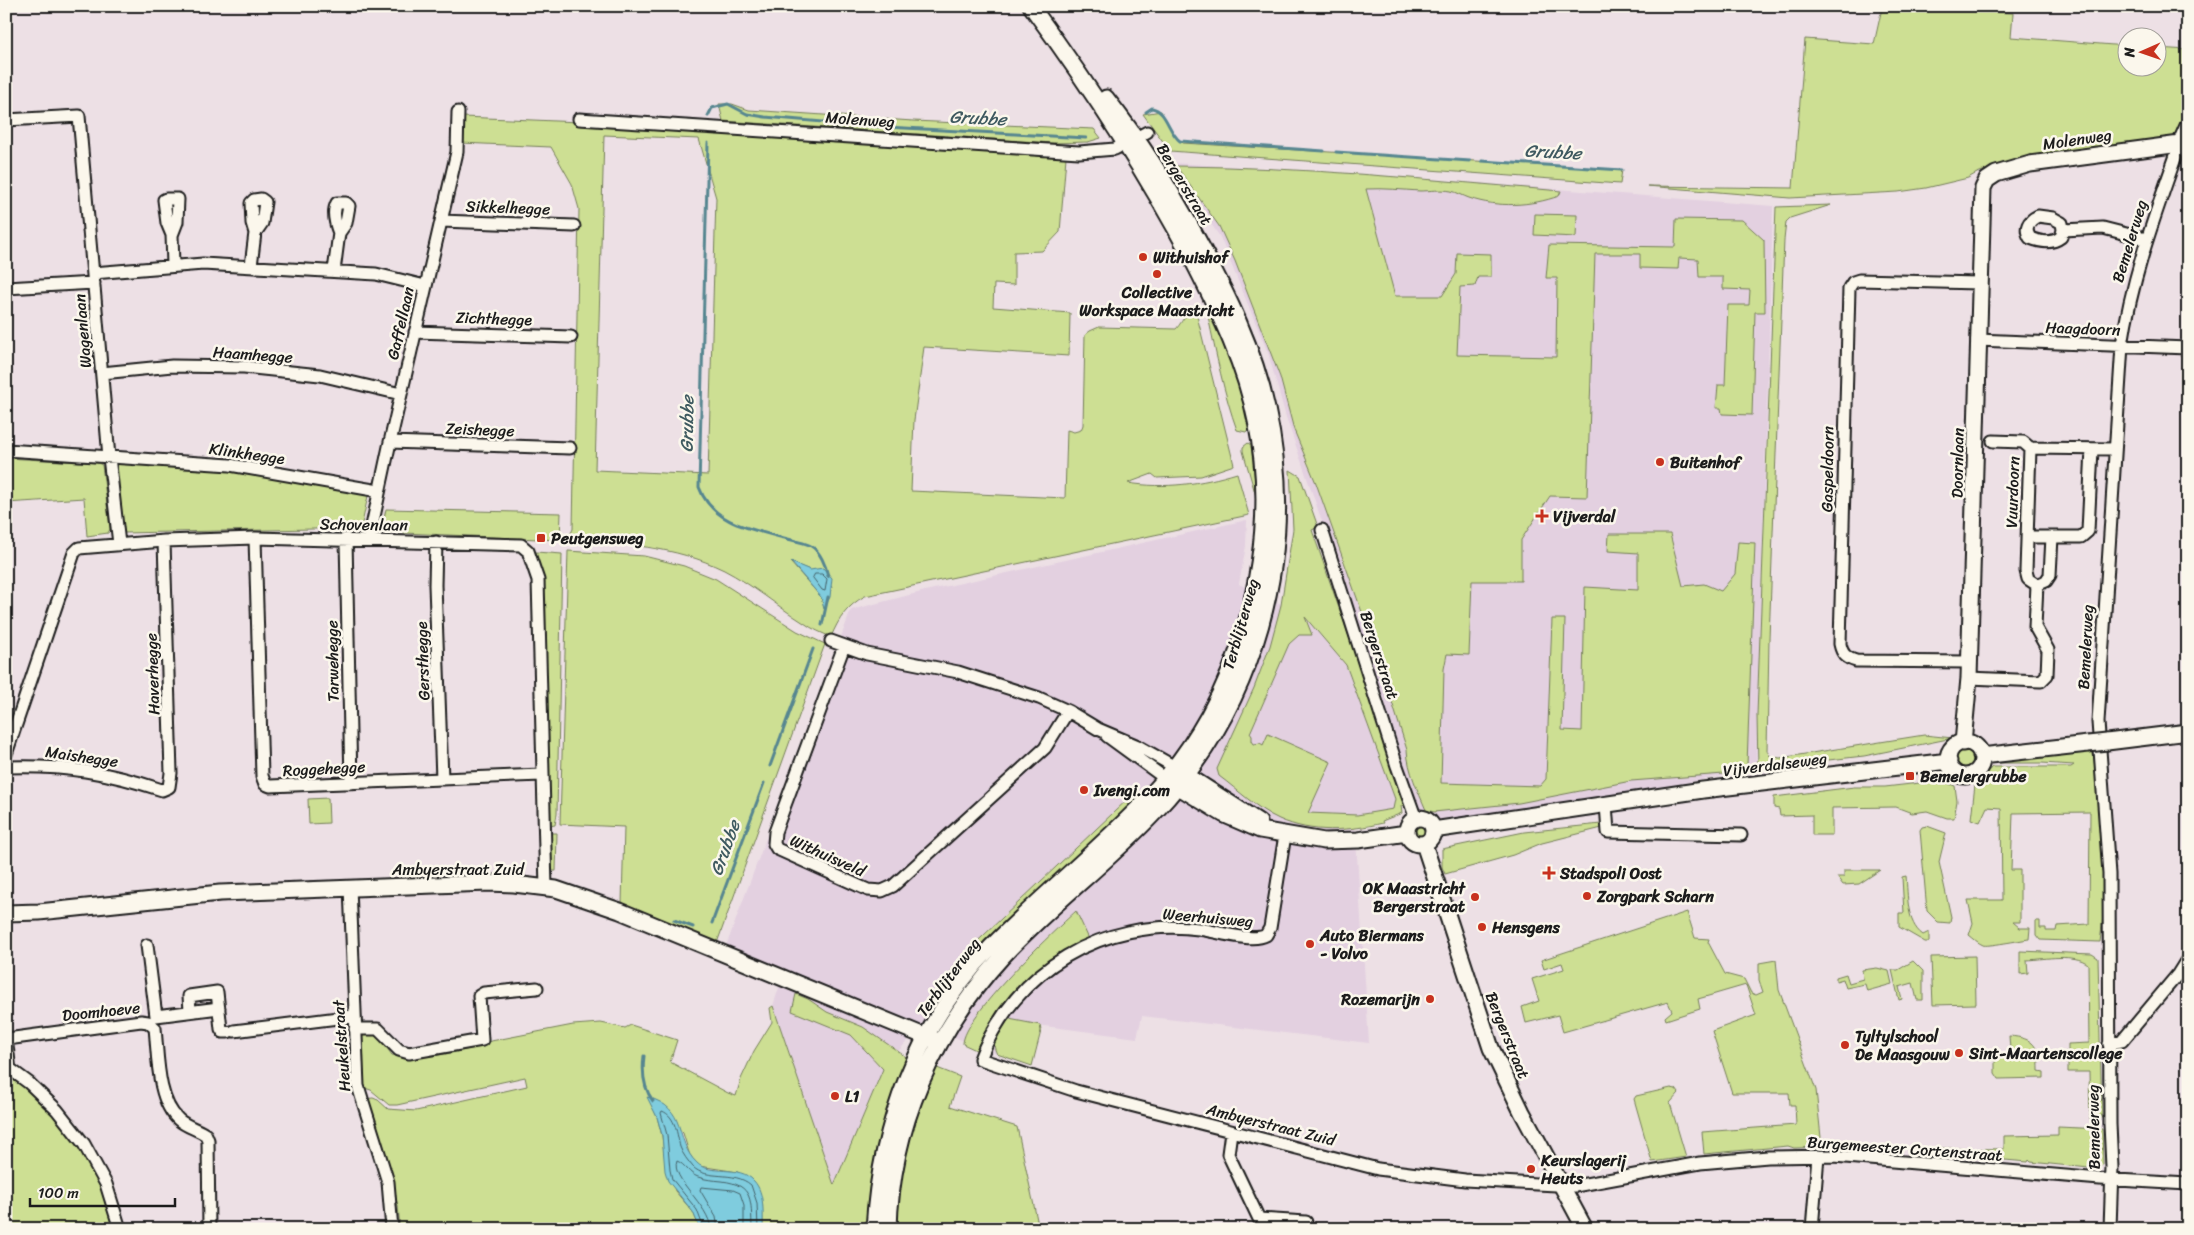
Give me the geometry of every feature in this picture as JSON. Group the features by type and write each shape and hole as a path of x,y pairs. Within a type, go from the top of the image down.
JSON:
{"main road":[{"name":"Bergerstraat","path":"1031,6 1101,98 1137,138 1192,230 1224,289 1244,333 1260,379 1268,410 1269,468"},
{"name":"Bemelerweg","path":"2184,144 2188,126"},
{"name":"Molenweg","path":"1984,185 1996,174 2030,164 2184,144"},
{"name":"Doornlaan","path":"1963,743 1969,678 1978,283 1981,192 1984,185"},
{"name":"Terblijterweg","path":"874,1229 879,1178 891,1126 904,1087 926,1037 956,989 991,947 1132,814 1203,754 1231,705 1262,623 1270,590 1277,510 1269,468"},
{"path":"1981,756 2188,732"},
{"path":"1963,743 1975,746 1981,756 1979,768 1968,776 1952,770 1949,761 1953,748 1963,743"},
{"name":"Vijverdalseweg","path":"1433,830 1606,804 1949,761"},
{"name":"Terblijterweg","path":"889,1229 893,1185 904,1131 918,1089 940,1042 962,1008 1002,957 1126,841 1176,777"},
{"path":"1176,777 1285,834 1312,840 1346,840 1407,833"},
{"path":"1416,819 1426,820 1433,830 1431,838 1424,844 1413,842 1407,833 1409,824 1416,819"},
{"name":"Bergerstraat","path":"1424,844 1491,1048 1522,1112 1584,1229"},
{"name":"Ambyerstraat Zuid","path":"6,914 220,893 495,883 546,888 581,896 613,908 940,1042"}],"street":[{"name":"Gaffellaan","path":"369,540 425,286 457,152 458,112"},
{"name":"Wagenlaan","path":"6,120 80,116 109,456 120,544"},
{"name":"Molenweg","path":"579,119 1079,152 1113,150 1137,138"},
{"name":"Bemelerweg","path":"2110,1229 2112,1180 2109,1044 2109,874 2098,722 2122,345 2128,307 2146,239 2184,144"},
{"name":"Sikkelhegge","path":"441,221 574,226"},
{"path":"2063,230 2103,228 2146,239"},
{"path":"251,266 256,233"},
{"path":"334,271 339,233"},
{"path":"172,235 173,266"},
{"path":"6,288 173,266 203,264 376,274 425,286"},
{"name":"Gaspeldoorn","path":"1969,662 1856,661 1848,659 1842,652 1840,644 1845,411 1849,288 1853,282 1859,280 1978,283"},
{"name":"Zichthegge","path":"415,332 571,337"},
{"name":"Haagdoorn","path":"1977,340 2188,348"},
{"name":"Haamhegge","path":"102,373 172,366 244,367 320,375 401,394"},
{"name":"Vuurdoorn","path":"1993,441 2024,442 2030,448 2115,449"},
{"name":"Zeishegge","path":"390,442 570,448"},
{"name":"Vuurdoorn","path":"2030,448 2026,571 2028,579 2037,585"},
{"name":"Vuurdoorn","path":"2027,537 2081,537 2088,531 2092,449"},
{"name":"Klinkhegge","path":"6,450 230,465 379,491"},
{"name":"Bergerstraat","path":"1322,530 1397,766 1416,819"},
{"path":"1969,678 2041,680 2045,679 2048,675 2048,650 2035,627 2037,585 2046,581 2050,575 2052,537"},
{"name":"Schovenlaan","path":"6,754 74,553 79,548 85,546 164,541 255,538 521,545 528,551 538,580 546,888"},
{"name":"Roggehegge","path":"255,538 262,776 265,784 270,786 542,775"},
{"name":"Tarwehegge","path":"346,540 351,782"},
{"name":"Haverhegge","path":"151,787 162,790 167,789 171,784 164,541"},
{"name":"Gersthegge","path":"436,542 435,585 442,779"},
{"path":"831,641 867,654 984,679 1039,698 1068,711 1098,729 1138,746 1176,777"},
{"name":"Withuisveld","path":"844,646 774,832 774,844 777,849 868,890 882,891 892,886 1001,789 1045,748 1068,711"},
{"name":"Maishegge","path":"6,766 37,766 88,770 131,780 151,787"},
{"path":"1606,804 1608,832 1741,835"},
{"name":"Weerhuisweg","path":"980,1059 995,1025 1022,991 1050,966 1084,946 1111,936 1157,928 1200,930 1254,938 1266,935 1269,932 1285,834"},
{"name":"Heukelstraat","path":"350,887 358,1086 388,1182 392,1229"},
{"path":"147,945 152,1019 190,1011 189,996 217,992 222,1031 231,1032 354,1016"},
{"path":"2109,1044 2122,1041 2178,974 2188,958"},
{"path":"355,1029 378,1028 399,1050 409,1053 482,1040 479,996 484,993 537,988"},
{"name":"Doomhoeve","path":"6,1037 152,1019 155,1028 162,1092 168,1107 180,1120 206,1135 209,1229"},
{"path":"6,1037 7,1071 29,1083 57,1110 84,1144 106,1184 120,1229"},
{"name":"Ambyerstraat Zuid","path":"980,1059 1076,1091 1231,1132 1395,1172 1465,1180 1561,1185"},
{"path":"1231,1132 1228,1154 1259,1218 1306,1222"},
{"path":"1812,1229 1818,1156"},
{"name":"Burgemeester Cortenstraat","path":"1561,1185 1580,1185 1700,1163 1768,1157 1818,1156 1872,1158 2112,1180 2188,1184"}],"shaded area":[{"name":"Vijverdal","path":"1173,163 1364,174 1773,206 1756,770 1420,831 1336,562 1286,417 1268,353 1220,237 1172,167"},
{"path":"1247,520 1246,546 1239,584 1304,615 1346,665 1395,799 1396,814 1355,824 1369,1043 1142,1016 1137,1038 1029,1024 1014,1061 922,1024 883,1069 834,1185 773,1006 784,972 725,949 851,610 925,591"}],"green space":[{"path":"1882,8 2013,13 2011,37 2116,45 2116,78 2166,78 2166,49 2188,50 2188,138 2166,137 2011,161 1968,178 1926,188 1898,192 1790,198 1647,186 1793,188 1805,39 1874,44"},
{"path":"719,104 732,104 749,110 913,121 1094,129 1101,138 1088,142 1053,143 723,121"},
{"path":"1161,111 1172,132 1183,143 1622,170 1620,184 1170,151 1143,114"},
{"path":"463,117 602,123 970,148 1066,157 1060,232 1042,251 1014,252 1014,285 994,284 993,307 1070,313 1069,356 924,347 914,420 911,491 1065,498 1067,430 1074,432 1081,430 1083,425 1085,335 1099,327 1176,329 1185,316 1196,312 1234,465 1201,476 1157,478 1152,474 1128,483 1156,486 1183,484 1237,473 1249,515 865,596 844,613 831,637 807,625 735,576 705,562 647,547 567,541 573,529 579,209 572,184 551,147 461,143","holes":["604,135 699,139 716,198 708,475 595,470","791,563 810,570 832,587 824,608 821,597"]},
{"path":"1176,166 1320,171 1561,191 1559,196 1537,202 1514,205 1480,201 1447,190 1366,189 1395,296 1442,296 1456,274 1457,253 1491,254 1491,277 1478,277 1475,286 1460,287 1457,355 1556,357 1557,278 1546,278 1549,245 1675,247 1676,219 1742,220 1764,240 1765,312 1755,312 1752,415 1722,414 1721,408 1716,408 1718,385 1725,385 1728,305 1749,305 1750,290 1723,289 1723,277 1699,277 1698,259 1679,258 1678,269 1640,268 1640,254 1595,254 1587,497 1550,496 1521,540 1521,581 1472,581 1469,655 1447,654 1444,669 1441,783 1540,786 1546,779 1552,619 1565,619 1562,730 1582,731 1585,587 1638,590 1638,553 1608,551 1609,534 1670,534 1683,586 1704,584 1721,591 1735,574 1738,542 1755,543 1747,765 1741,771 1631,781 1519,803 1434,812 1426,810 1411,773 1407,750 1378,657 1316,483 1294,430 1280,377 1235,261 1219,226"},
{"path":"1831,205 1790,218 1786,222 1769,639 1767,751 1770,756 1780,758 1924,735 1953,738 1864,756 1758,768 1757,715 1776,207"},
{"path":"1535,214 1577,215 1576,237 1534,235"},
{"path":"1213,315 1225,342 1241,385 1249,428 1246,432 1237,430 1232,416 1217,359 1208,316"},
{"path":"1248,443 1251,445 1257,500 1243,451 1243,447"},
{"path":"6,458 98,463 102,465 110,529 108,533 87,536 84,498 6,503"},
{"path":"114,462 196,465 365,493 368,496 361,528 123,533"},
{"path":"1290,470 1300,476 1318,527 1312,530 1385,741 1404,805 1401,806 1402,813 1382,821 1383,823 1331,830 1292,824 1263,810 1219,776 1217,769 1254,688 1270,646 1281,605 1293,529","holes":["1305,617 1346,665 1395,799 1393,809 1357,815 1308,813 1331,762 1268,734 1263,745 1260,743 1254,744 1250,733 1289,644 1299,635 1312,635"]},
{"path":"386,509 561,513 560,540 381,532"},
{"path":"568,551 644,556 684,566 716,579 797,631 825,644 717,943 622,904 624,827 560,824"},
{"path":"536,552 562,554 557,814 555,825 549,826 542,583"},
{"path":"1965,747 1973,751 1977,759 1973,767 1965,771 1957,767 1953,759 1957,751"},
{"path":"2093,752 2104,871 2103,919 2100,942 2040,940 2036,935 2036,921 2040,921 2040,928 2046,928 2046,931 2056,931 2057,926 2089,924 2090,812 2013,813 2011,870 2020,870 2020,922 2013,922 2020,928 2030,928 2029,939 1990,945 1981,944 1969,935 1973,923 1968,900 2002,900 2001,808 1987,807 1980,822 1971,819 1975,785 1992,767 2071,767 2074,765 1997,763"},
{"path":"1920,783 1947,783 1955,786 1957,801 1954,818 1947,818 1927,811 1912,813 1896,807 1832,808 1832,835 1812,835 1812,815 1780,816 1779,809 1774,808 1774,797 1854,787 1885,787"},
{"path":"1131,796 1137,801 946,992 940,987 965,953"},
{"path":"328,798 329,823 309,824 308,799"},
{"path":"1416,824 1422,824 1427,829 1425,838 1416,840 1411,835 1411,829"},
{"path":"1601,824 1602,828 1542,843 1513,855 1445,874 1442,867 1442,849 1524,832"},
{"path":"1927,826 1946,833 1939,862 1951,917 1950,923 1938,922 1927,911 1920,830 1922,827"},
{"path":"550,833 557,833 556,871 550,871 548,835"},
{"path":"1844,870 1880,870 1859,884 1843,885 1837,877 1844,877"},
{"path":"1906,876 1908,900 1913,923 1923,935 1929,932 1929,942 1925,942 1899,927 1899,913 1904,913 1902,877"},
{"path":"1076,911 1089,939 1053,959 1022,984 996,1014 976,1050 963,1044 967,1031 977,1014 993,995 1030,955"},
{"path":"1687,912 1695,938 1709,939 1708,942 1725,974 1744,979 1751,993 1756,995 1763,992 1759,980 1759,963 1776,960 1779,990 1816,1090 1822,1147 1794,1148 1788,1146 1704,1154 1702,1132 1796,1125 1795,1105 1790,1105 1789,1093 1732,1093 1712,1031 1756,1015 1746,985 1698,999 1700,1009 1666,1020 1665,1017 1672,1011 1668,1002 1563,1032 1558,1015 1526,1023 1522,1007 1539,1001 1532,979 1564,969 1562,963 1544,969 1541,960"},
{"path":"2020,951 2092,954 2098,958 2102,1118 2090,1119 2089,1072 2068,1072 2068,1044 2089,1043 2088,964 2067,958 2027,960 2028,973 2020,974"},
{"path":"1975,956 1976,1004 1933,1005 1931,957"},
{"path":"1913,961 1923,971 1923,1000 1917,1000 1913,983 1899,987 1902,999 1899,1000 1892,970 1898,970"},
{"path":"1877,968 1889,971 1892,984 1867,991 1865,984 1846,988 1843,979 1836,981 1836,977 1846,974 1849,983 1863,979 1862,970"},
{"path":"796,994 808,999 827,1012 863,1027 909,1059 872,1229 763,1229 762,1202 738,1172 699,1166 690,1156 683,1133 648,1097 657,1117 664,1153 675,1191 693,1212 700,1229 400,1229 398,1206 364,1099 373,1098 378,1100 388,1109 416,1111 527,1086 525,1077 397,1105 389,1105 371,1090 361,1087 357,1035 377,1035 392,1055 416,1057 451,1053 486,1045 486,1042 573,1025 601,1023 625,1028 631,1025 677,1040 670,1062 736,1096 741,1079 754,1051 772,1022 770,1008 773,1006 834,1185 883,1069 851,1035 792,1011"},
{"path":"1009,1019 1040,1025 1041,1031 1032,1066 997,1054 995,1040"},
{"path":"2009,1036 2025,1039 2034,1045 2038,1055 2039,1071 2044,1072 2044,1078 1999,1079 1995,1073 1995,1053 2000,1056 2007,1054 2010,1049"},
{"path":"6,1053 7,1059 62,1123 91,1164 103,1188 117,1229 6,1229"},
{"path":"932,1066 960,1077 950,1106 1017,1127 1039,1229 892,1229 902,1152"},
{"path":"1671,1088 1676,1089 1679,1093 1670,1103 1686,1157 1652,1162 1634,1099 1636,1096"},
{"path":"2058,1127 2102,1129 2103,1164 2099,1169 2031,1162 2029,1160 2028,1162 1933,1155 1933,1148 2004,1149 2004,1136 2058,1135"}],"water":[{"path":"791,562 810,570 823,568 832,578 830,597 824,609 821,597"},
{"path":"647,1097 660,1102 669,1109 679,1125 685,1145 697,1163 709,1169 741,1173 754,1181 762,1198 763,1229 700,1229 693,1212 668,1181 665,1171 662,1135 657,1117"}],"waterway":[{"name":"Grubbe","path":"708,116 712,108 728,104 747,114 765,117 858,125"},
{"name":"Grubbe","path":"1146,112 1152,108 1161,113 1180,141 1324,151"},
{"name":"Grubbe","path":"868,126 1086,138"},
{"name":"Grubbe","path":"708,143 699,487 706,500 725,518 751,529 804,543 814,548 822,559 828,576"},
{"name":"Grubbe","path":"1336,152 1470,161"},
{"name":"Grubbe","path":"1482,161 1622,170"},
{"name":"Grubbe","path":"822,625 828,597"},
{"name":"Grubbe","path":"770,766 813,649"},
{"name":"Grubbe","path":"712,923 764,783"},
{"name":"Grubbe","path":"674,920 693,927"},
{"path":"644,1056 644,1080 647,1091 653,1101"}],"place":[{"name":"Withuishof","path":"1143,257"},
{"name":"Collective Workspace Maastricht","path":"1157,274"},
{"name":"Buitenhof","path":"1660,462"},
{"name":"Vijverdal","path":"1542,516"},
{"name":"Peutgensweg","path":"541,538"},
{"name":"Bemelergrubbe","path":"1910,776"},
{"name":"Ivengi.com","path":"1084,790"},
{"name":"Stadspoli Oost","path":"1549,873"},
{"name":"Zorgpark Scharn","path":"1587,896"},
{"name":"OK Maastricht Bergerstraat","path":"1475,897"},
{"name":"Hensgens","path":"1482,927"},
{"name":"Auto Biermans - Volvo","path":"1310,944"},
{"name":"Rozemarijn","path":"1430,999"},
{"name":"Tyltylschool De Maasgouw","path":"1845,1045"},
{"name":"Sint-Maartenscollege","path":"1959,1053"},
{"name":"L1","path":"835,1096"},
{"name":"Keurslagerij Heuts","path":"1531,1169"}]}
